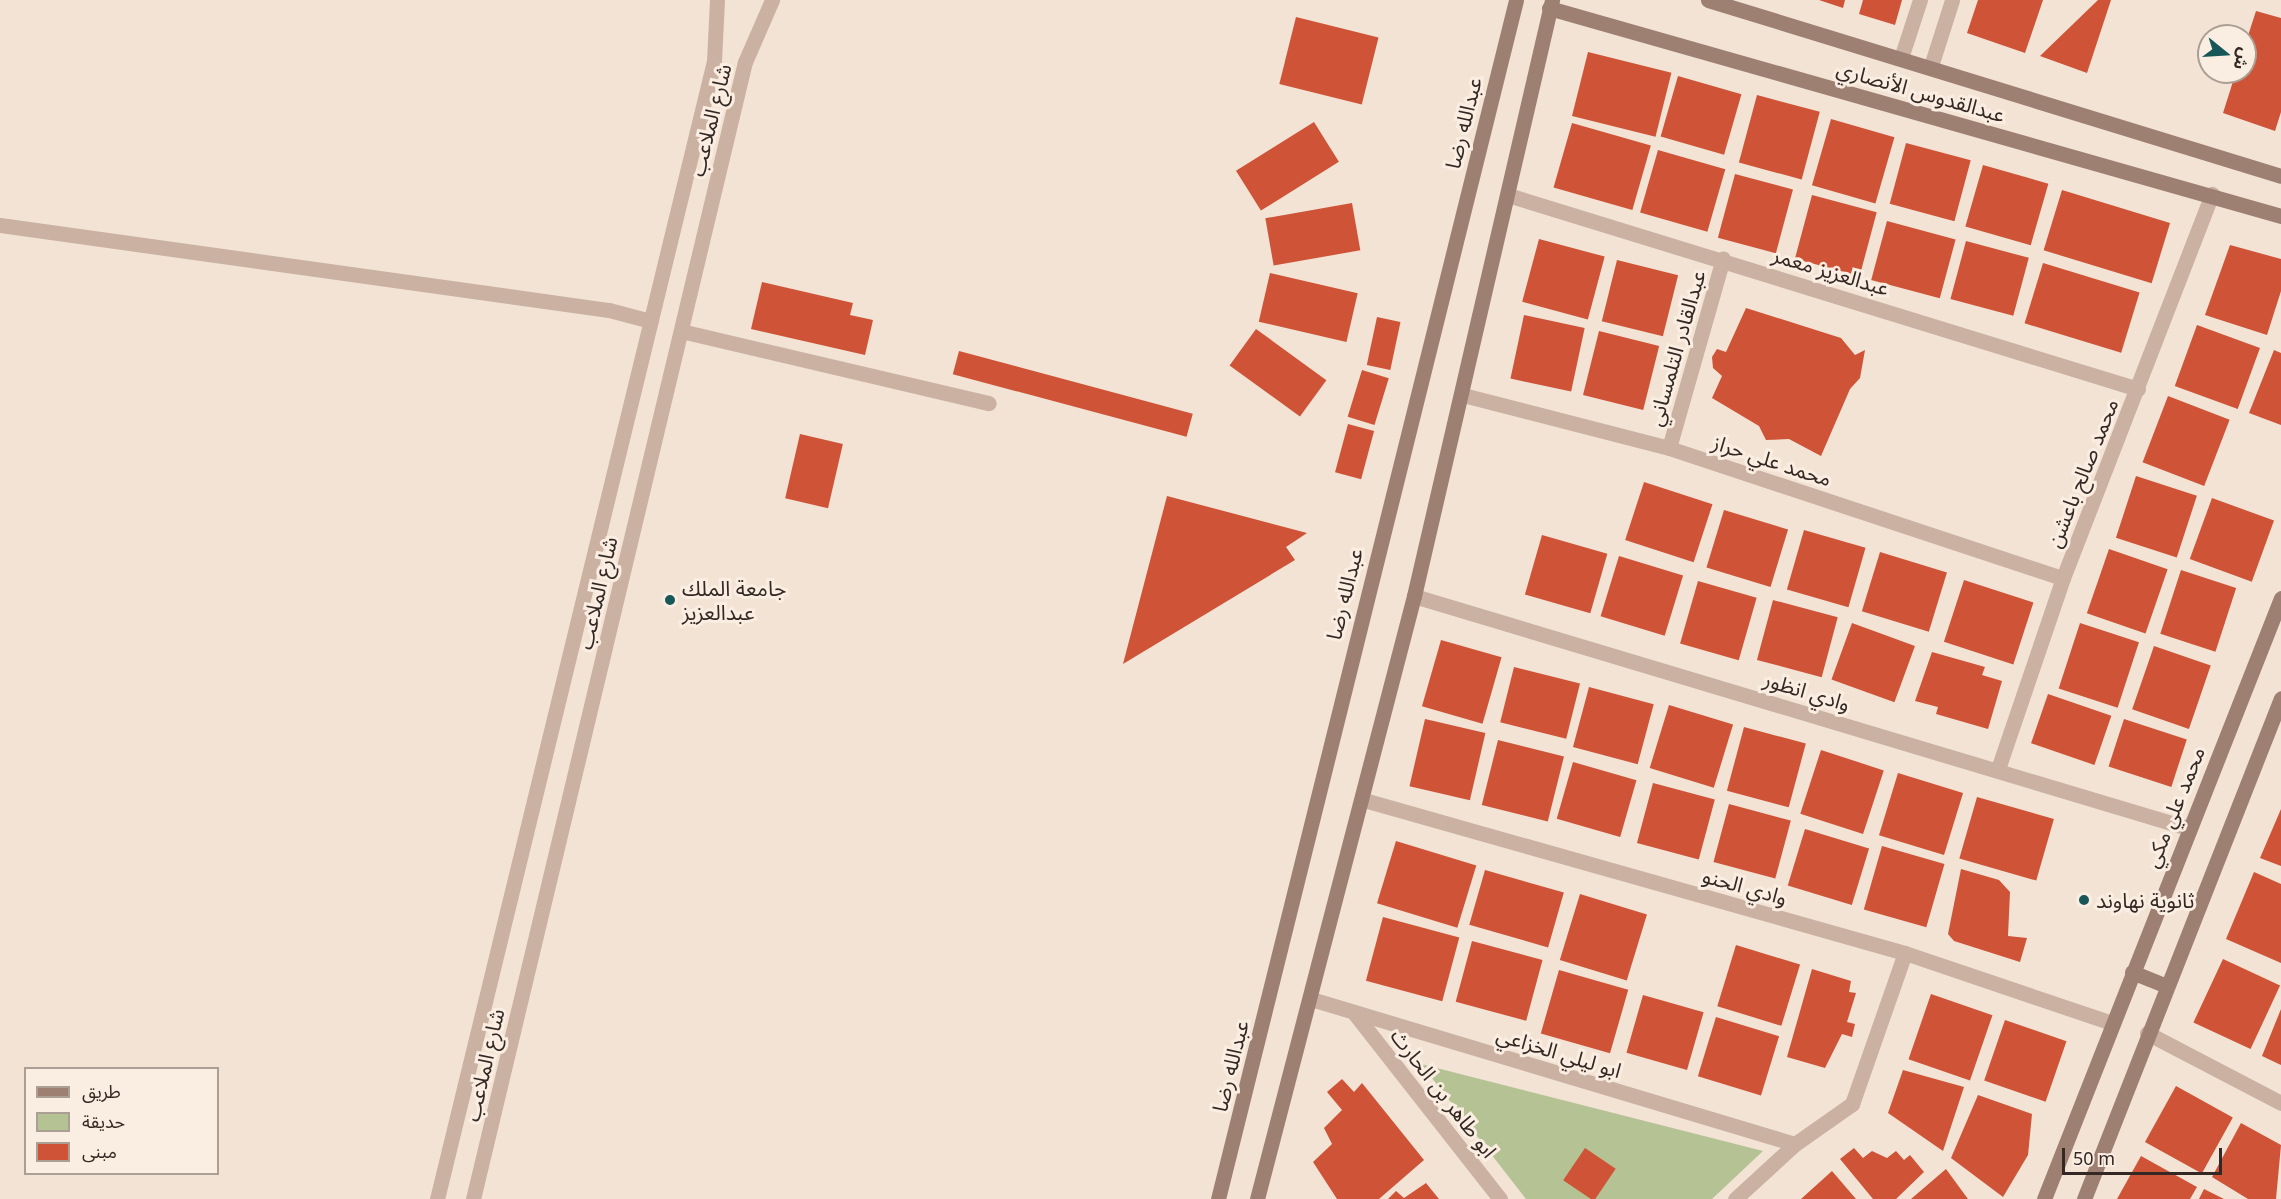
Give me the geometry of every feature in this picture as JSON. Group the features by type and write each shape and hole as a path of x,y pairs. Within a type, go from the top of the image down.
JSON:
{"street":[{"name":"شارع الملاعب","path":"436,1199 714,61 717,0"},
{"name":"شارع الملاعب","path":"473,1199 746,62 772,0"},
{"name":"عبدالله رضا","path":"1220,1199 1516,0"},
{"name":"عبدالقدوس الأنصاري","path":"1708,0 1931,66 2281,176"},
{"path":"1902,58 1920,0"},
{"path":"1931,66 1952,0"},
{"path":"1257,1199 1364,800 1510,196 1551,4"},
{"name":"عبدالقدوس الأنصاري","path":"1551,4 2212,194 2281,216"},
{"name":"محمد صالح باعشن","path":"1998,769 2063,578 2212,194"},
{"name":"عبدالعزيز معمر","path":"1510,196 1723,259 2138,389"},
{"path":"0,225 609,310 651,321"},
{"name":"عبدالقادر التلمساني","path":"1669,448 1723,259"},
{"path":"681,331 989,403"},
{"name":"محمد علي حراز","path":"1463,395 1669,448 2063,578"},
{"name":"وادي انظور","path":"1414,596 1998,769 2188,828"},
{"name":"محمد علي مكي","path":"2044,1199 2188,828 2281,598"},
{"path":"2084,1199 2165,985 2281,698"},
{"name":"وادي الحنو","path":"1364,800 1905,953 2112,1023"},
{"path":"1735,1199 1795,1144 1852,1104 1905,953"},
{"path":"2132,972 2165,985"},
{"name":"ابو ليلي الخزاعي","path":"1311,999 1795,1144"},
{"name":"ابو طاهر بن الحارث","path":"1355,1014 1500,1199"},
{"path":"2147,1033 2281,1103"}],"green space":[{"path":"1421,1064 1763,1151 1712,1199 1526,1199"}],"building":[{"path":"1819,0 1845,0 1843,8"},
{"path":"1863,0 1902,0 1895,25 1859,14"},
{"path":"1978,0 2043,0 2025,53 1967,33"},
{"path":"2098,0 2111,0 2087,73 2040,56"},
{"path":"2256,11 2281,18 2281,112 2275,131 2223,113 2232,84 2257,84 2257,24 2252,24"},
{"path":"1296,17 1378,38 1362,105 1279,84"},
{"path":"1588,52 1671,73 1655,137 1572,116"},
{"path":"1678,76 1741,94 1724,155 1661,137"},
{"path":"1757,95 1820,112 1802,179 1739,163"},
{"path":"1831,119 1894,137 1875,204 1812,185"},
{"path":"1314,122 1339,162 1261,211 1236,171"},
{"path":"1572,123 1651,146 1632,210 1554,187"},
{"path":"1906,143 1971,160 1954,221 1890,204"},
{"path":"1658,150 1725,169 1707,232 1640,212"},
{"path":"1983,165 2048,184 2031,245 1965,227"},
{"path":"1735,174 1793,190 1776,253 1718,238"},
{"path":"2062,190 2170,223 2152,283 2044,250"},
{"path":"1812,195 1877,212 1860,276 1795,259"},
{"path":"1352,203 1360,250 1274,266 1265,218"},
{"path":"1887,221 1956,239 1940,298 1871,280"},
{"path":"1539,239 1605,257 1588,319 1522,302"},
{"path":"1966,241 2029,258 2013,316 1950,299"},
{"path":"2230,245 2281,259 2281,291 2267,335 2205,315"},
{"path":"1617,260 1678,275 1663,336 1602,321"},
{"path":"2043,263 2140,293 2121,353 2025,323"},
{"path":"1270,273 1358,293 1346,342 1259,322"},
{"path":"762,282 853,303 850,315 873,320 865,355 751,329"},
{"path":"1746,308 1841,338 1855,355 1865,350 1860,378 1850,389 1821,456 1789,439 1766,440 1759,426 1712,398 1722,376 1713,368 1712,357 1717,349 1726,352"},
{"path":"1524,315 1585,328 1571,391 1510,379"},
{"path":"1377,317 1400,322 1390,370 1367,365"},
{"path":"2197,325 2260,348 2238,409 2175,386"},
{"path":"1256,329 1326,380 1300,417 1230,365"},
{"path":"1599,331 1659,346 1643,410 1583,395"},
{"path":"2274,350 2281,353 2281,425 2249,413"},
{"path":"959,351 1193,414 1187,437 953,374"},
{"path":"1362,370 1389,378 1374,425 1348,417"},
{"path":"2168,396 2230,420 2204,486 2143,462"},
{"path":"1348,424 1374,431 1361,479 1335,472"},
{"path":"800,434 843,444 828,508 785,498"},
{"path":"2136,476 2197,496 2177,558 2116,538"},
{"path":"1644,482 1712,504 1694,562 1625,540"},
{"path":"1167,496 1307,533 1286,547 1295,560 1123,664"},
{"path":"2212,498 2274,521 2252,582 2190,559"},
{"path":"1724,510 1788,530 1771,587 1706,567"},
{"path":"1804,530 1866,548 1848,607 1787,590"},
{"path":"1542,535 1607,554 1590,613 1525,595"},
{"path":"2109,549 2168,569 2145,633 2087,613"},
{"path":"1880,552 1947,572 1929,632 1862,611"},
{"path":"1619,556 1683,576 1665,636 1601,616"},
{"path":"2181,570 2236,588 2215,652 2160,634"},
{"path":"1964,580 2033,603 2013,664 1944,642"},
{"path":"1698,581 1757,598 1739,660 1680,643"},
{"path":"1773,600 1838,617 1822,677 1757,660"},
{"path":"1852,623 1915,646 1894,702 1831,679"},
{"path":"2080,623 2139,642 2118,708 2059,689"},
{"path":"1441,640 1502,657 1483,724 1422,706"},
{"path":"2154,646 2211,666 2189,729 2132,709"},
{"path":"1932,652 1985,667 1982,675 2002,681 1988,729 1936,714 1938,707 1915,701"},
{"path":"1514,667 1580,683 1566,739 1500,722"},
{"path":"1589,687 1654,704 1638,764 1573,747"},
{"path":"2048,694 2111,716 2094,765 2031,743"},
{"path":"1669,705 1733,725 1714,788 1650,768"},
{"path":"1425,719 1485,733 1470,800 1409,786"},
{"path":"2124,719 2187,739 2171,787 2109,767"},
{"path":"1744,727 1806,744 1789,807 1727,791"},
{"path":"1498,740 1564,756 1548,821 1482,805"},
{"path":"1821,750 1884,770 1863,834 1800,814"},
{"path":"1573,762 1636,780 1620,837 1557,819"},
{"path":"1898,773 1963,793 1944,855 1879,835"},
{"path":"1653,783 1715,800 1699,859 1637,843"},
{"path":"1977,797 2054,819 2036,881 1959,859"},
{"path":"1729,804 1791,821 1775,879 1713,862"},
{"path":"2281,809 2281,866 2260,858"},
{"path":"1805,829 1869,849 1852,905 1788,885"},
{"path":"1396,841 1476,866 1457,928 1377,903"},
{"path":"1882,846 1944,864 1926,927 1864,909"},
{"path":"1961,869 1999,880 2010,892 2008,936 2027,938 2020,962 1954,941 1948,934"},
{"path":"1485,870 1564,893 1548,947 1469,925"},
{"path":"2254,872 2281,884 2281,963 2226,939"},
{"path":"1580,894 1647,914 1627,980 1560,960"},
{"path":"1383,917 1459,937 1442,1001 1366,981"},
{"path":"1472,941 1543,960 1526,1021 1456,1002"},
{"path":"1736,945 1800,965 1781,1026 1717,1006"},
{"path":"2223,959 2280,986 2251,1049 2193,1022"},
{"path":"1812,969 1851,981 1849,992 1856,993 1847,1022 1855,1024 1852,1037 1842,1034 1825,1068 1787,1057"},
{"path":"1559,970 1628,990 1610,1053 1541,1033"},
{"path":"1931,994 1992,1015 1970,1080 1909,1059"},
{"path":"1643,995 1704,1012 1687,1070 1626,1053"},
{"path":"2281,1009 2281,1065 2262,1056"},
{"path":"1716,1017 1779,1036 1761,1096 1698,1076"},
{"path":"2005,1020 2066,1041 2046,1102 1984,1081"},
{"path":"1903,1070 1964,1087 1943,1151 1888,1113"},
{"path":"1342,1079 1354,1092 1362,1083 1424,1160 1379,1199 1337,1199 1313,1162 1332,1144 1324,1128 1342,1110 1327,1092"},
{"path":"2176,1086 2233,1118 2202,1173 2145,1142"},
{"path":"1978,1095 2032,1114 2028,1155 2003,1197 1951,1158"},
{"path":"2241,1123 2281,1145 2276,1199 2248,1199 2212,1177"},
{"path":"1585,1148 1616,1169 1595,1199 1591,1199 1563,1180"},
{"path":"1854,1148 1863,1158 1872,1151 1887,1158 1896,1151 1904,1160 1910,1155 1924,1172 1896,1199 1873,1199 1840,1159"},
{"path":"2141,1156 2197,1187 2190,1199 2117,1199"},
{"path":"1946,1169 1968,1199 1911,1199"},
{"path":"1832,1171 1856,1199 1801,1199"},
{"path":"1426,1183 1439,1199 1388,1199 1396,1191 1404,1198"},
{"path":"2204,1189 2224,1199 2199,1199"}],"place":[{"name":"جامعة الملك عبدالعزيز","path":"670,600"},
{"name":"ثانوية نهاوند","path":"2084,900"}]}
